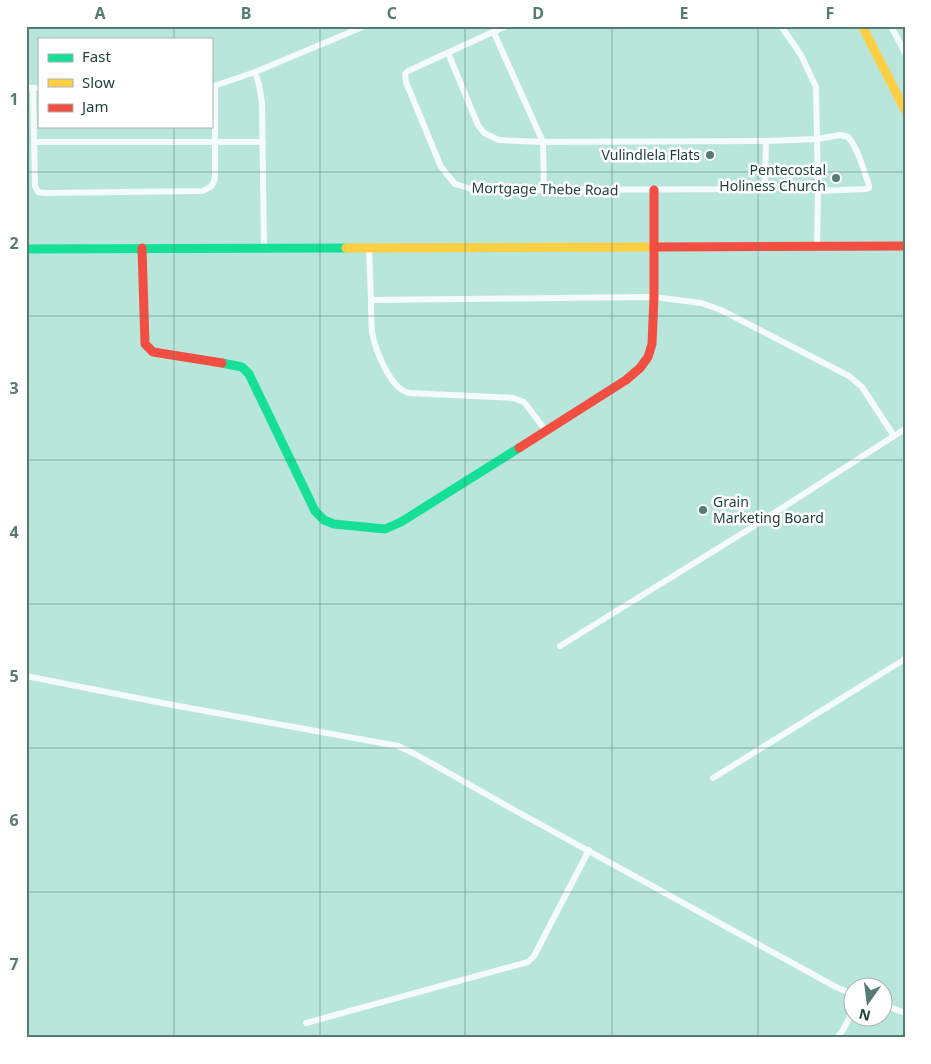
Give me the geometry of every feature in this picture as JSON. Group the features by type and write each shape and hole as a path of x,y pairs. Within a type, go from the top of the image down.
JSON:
{"street":[{"path":"33,88 35,186 38,192 202,191 214,182 213,87 255,72 365,26"},
{"name":"Mortgage Thebe Road","path":"506,26 408,71 404,78 441,168 455,184 475,190 760,189 765,182 766,141"},
{"path":"781,26 801,55 814,80 817,96 817,248"},
{"path":"862,26 905,110"},
{"path":"891,26 904,51"},
{"path":"494,33 543,142 544,190"},
{"path":"448,52 474,116 484,133 499,140 543,142 766,141 818,139 840,135 848,137 852,142 869,188 866,190 818,191"},
{"path":"255,72 261,94 264,142 264,248"},
{"path":"34,142 264,142"},
{"path":"142,248 145,344 153,352 236,365 246,370 315,511 324,520 334,524 385,529 394,527 626,380 640,368 648,357 652,344 654,190"},
{"path":"26,249 817,248 905,246"},
{"path":"369,249 372,330 377,349 389,374 400,389 409,393 513,398 524,402 546,431"},
{"path":"371,300 654,297 702,303 721,310 849,376 862,387 894,436"},
{"path":"560,646 751,528 905,429"},
{"path":"713,778 905,658"},
{"path":"26,676 398,746 844,990"},
{"path":"306,1023 528,962 534,956 589,850"},
{"path":"838,1038 846,1026"}],"traffic: fast":[{"path":"26,249 346,248"},
{"path":"222,363 242,367 249,374 315,511 324,520 334,524 385,529 401,522 519,448"}],"traffic: slow":[{"path":"862,26 905,110"},
{"path":"346,248 660,247"}],"traffic: jam":[{"path":"519,448 626,380 640,368 648,357 652,344 654,297 654,190"},
{"path":"660,247 905,246"},
{"path":"142,248 145,344 153,352 222,363"}],"place":[{"name":"Vulindlela Flats","path":"710,155"},
{"name":"Pentecostal Holiness Church","path":"836,178"},
{"name":"Grain Marketing Board","path":"703,510"}]}
